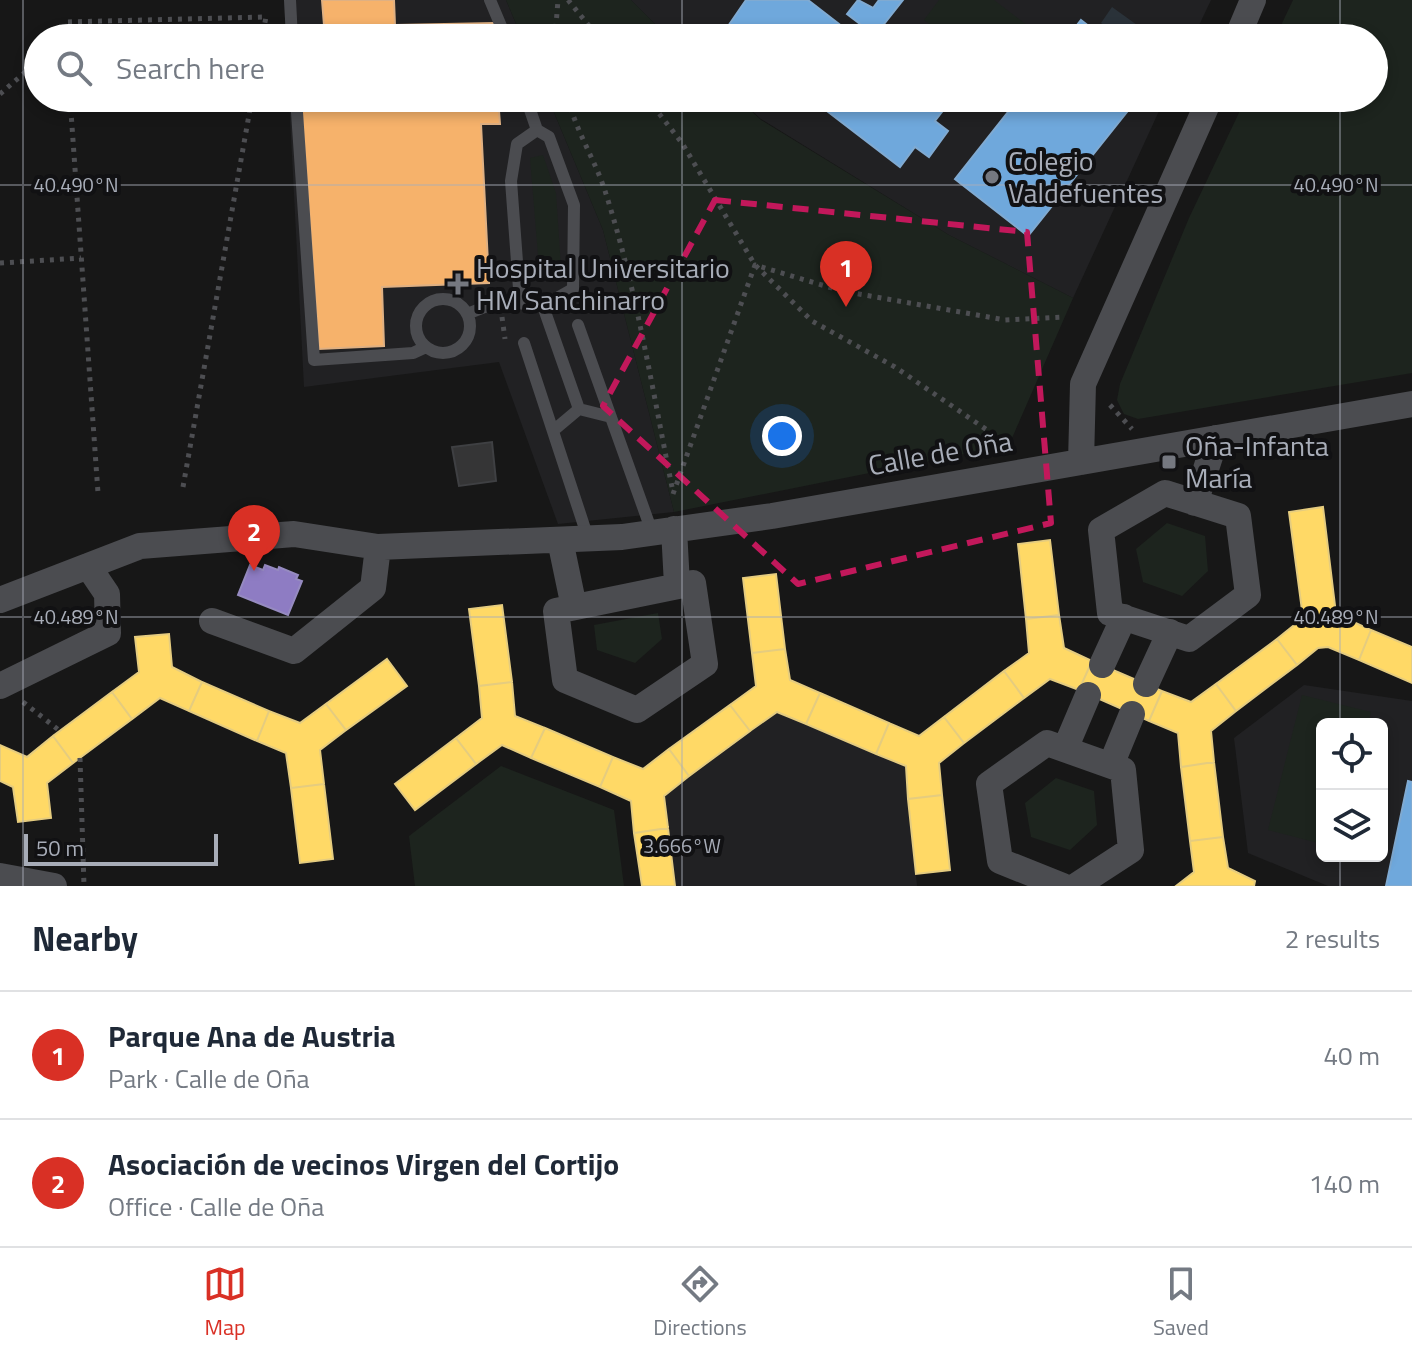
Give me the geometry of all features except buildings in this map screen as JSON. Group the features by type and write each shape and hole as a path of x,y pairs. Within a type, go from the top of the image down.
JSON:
{"street":[{"path":"1243,24 1253,0"},
{"path":"1081,462 1083,384 1204,112"},
{"name":"Calle de Oña","path":"0,600 140,546 294,534 378,547 589,539 772,516 1412,404"},
{"path":"1195,503 1216,438"},
{"path":"1165,493 1195,503 1238,516 1248,595 1189,639 1110,613 1101,530 1165,493"},
{"path":"663,530 677,585"},
{"path":"560,540 574,607"},
{"path":"212,621 294,651 373,588 378,547"},
{"path":"1,685 108,633 107,594 88,566"},
{"path":"693,583 705,664 637,710 565,680 556,611 574,607 693,583"},
{"path":"1102,665 1124,617"},
{"path":"1146,684 1170,632"},
{"path":"1065,749 1088,695"},
{"path":"1111,765 1132,714"},
{"path":"1063,886 1000,861 989,784 1047,743 1123,770 1131,850 1076,886"},
{"path":"19,881 54,886"}],"lane":[{"path":"290,0 291,24"},
{"path":"490,0 500,24"},
{"path":"297,112 314,360 413,353 426,347"},
{"path":"467,314 500,301 543,306 573,289 574,205 549,137 537,130 531,112"},
{"path":"520,302 511,181 517,144 537,130"},
{"path":"438,300 447,300 467,314 470,332 460,348 442,353 426,347 417,332 423,308 438,300"},
{"path":"543,306 579,409"},
{"path":"578,325 611,417 663,530"},
{"path":"524,343 589,539"},
{"path":"579,409 611,417"},
{"path":"554,430 579,409"}],"path":[{"path":"556,24 558,0"},
{"path":"568,0 588,24"},
{"path":"64,24 266,17 265,24"},
{"path":"0,94 24,73"},
{"path":"71,112 98,493"},
{"path":"183,487 250,112"},
{"path":"571,112 606,192 639,323 677,511 663,530"},
{"path":"658,112 682,143 755,265 812,321 895,367 1009,445 1008,473"},
{"path":"0,263 81,258"},
{"path":"673,494 755,265"},
{"path":"755,265 842,291 1005,320 1065,317"},
{"path":"500,301 506,343"},
{"path":"1109,397 1110,409 1118,418 1130,429 1140,429"},
{"path":"1,685 60,731"},
{"path":"80,758 84,886"}],"highlighted area":[{"path":"715,200 1027,232 1051,523 798,584 603,406"}],"shaded area":[{"path":"284,0 506,0 516,24 285,24"},
{"path":"506,0 631,0 655,24 516,24"},
{"path":"631,0 1211,0 1200,24 655,24"},
{"path":"939,0 994,0 1026,24 929,24 924,20"},
{"path":"1293,0 1412,0 1412,373 1138,419 1124,414 1117,400 1120,384 1189,218 1239,112 1388,112 1388,24 1282,24"},
{"path":"1112,7 1136,24 1102,24"},
{"name":"Hospital Universitario HM Sanchinarro","path":"290,112 554,112 603,230 674,512 558,524 499,362 304,387"},
{"path":"554,112 752,112 949,235 1073,298 1009,445 674,512 603,230"},
{"name":"Colegio Valdefuentes","path":"753,112 1159,112 1073,298 949,235"},
{"path":"543,155 556,193 561,268 554,273 542,272 539,267 530,158"},
{"path":"1167,523 1205,536 1208,571 1182,596 1143,582 1136,549"},
{"path":"658,613 662,639 635,663 597,650 594,625"},
{"path":"1304,685 1412,701 1412,886 1328,886 1248,853 1234,738"},
{"path":"1302,695 1371,712 1370,718 1316,718 1316,842 1268,830"},
{"path":"777,712 906,766 917,886 675,886 664,796"},
{"path":"501,766 614,810 624,886 415,886 409,836"},
{"path":"1056,778 1094,791 1097,825 1070,850 1031,837 1025,803"}],"place":[{"name":"Colegio Valdefuentes","path":"992,177"},
{"name":"Hospital Universitario HM Sanchinarro","path":"458,284"},
{"name":"Parque Ana de Austria","path":"846,307"},
{"name":"Oña-Infanta María","path":"1169,462"},
{"name":"Asociación de vecinos Virgen del Cortijo","path":"254,571"}]}
